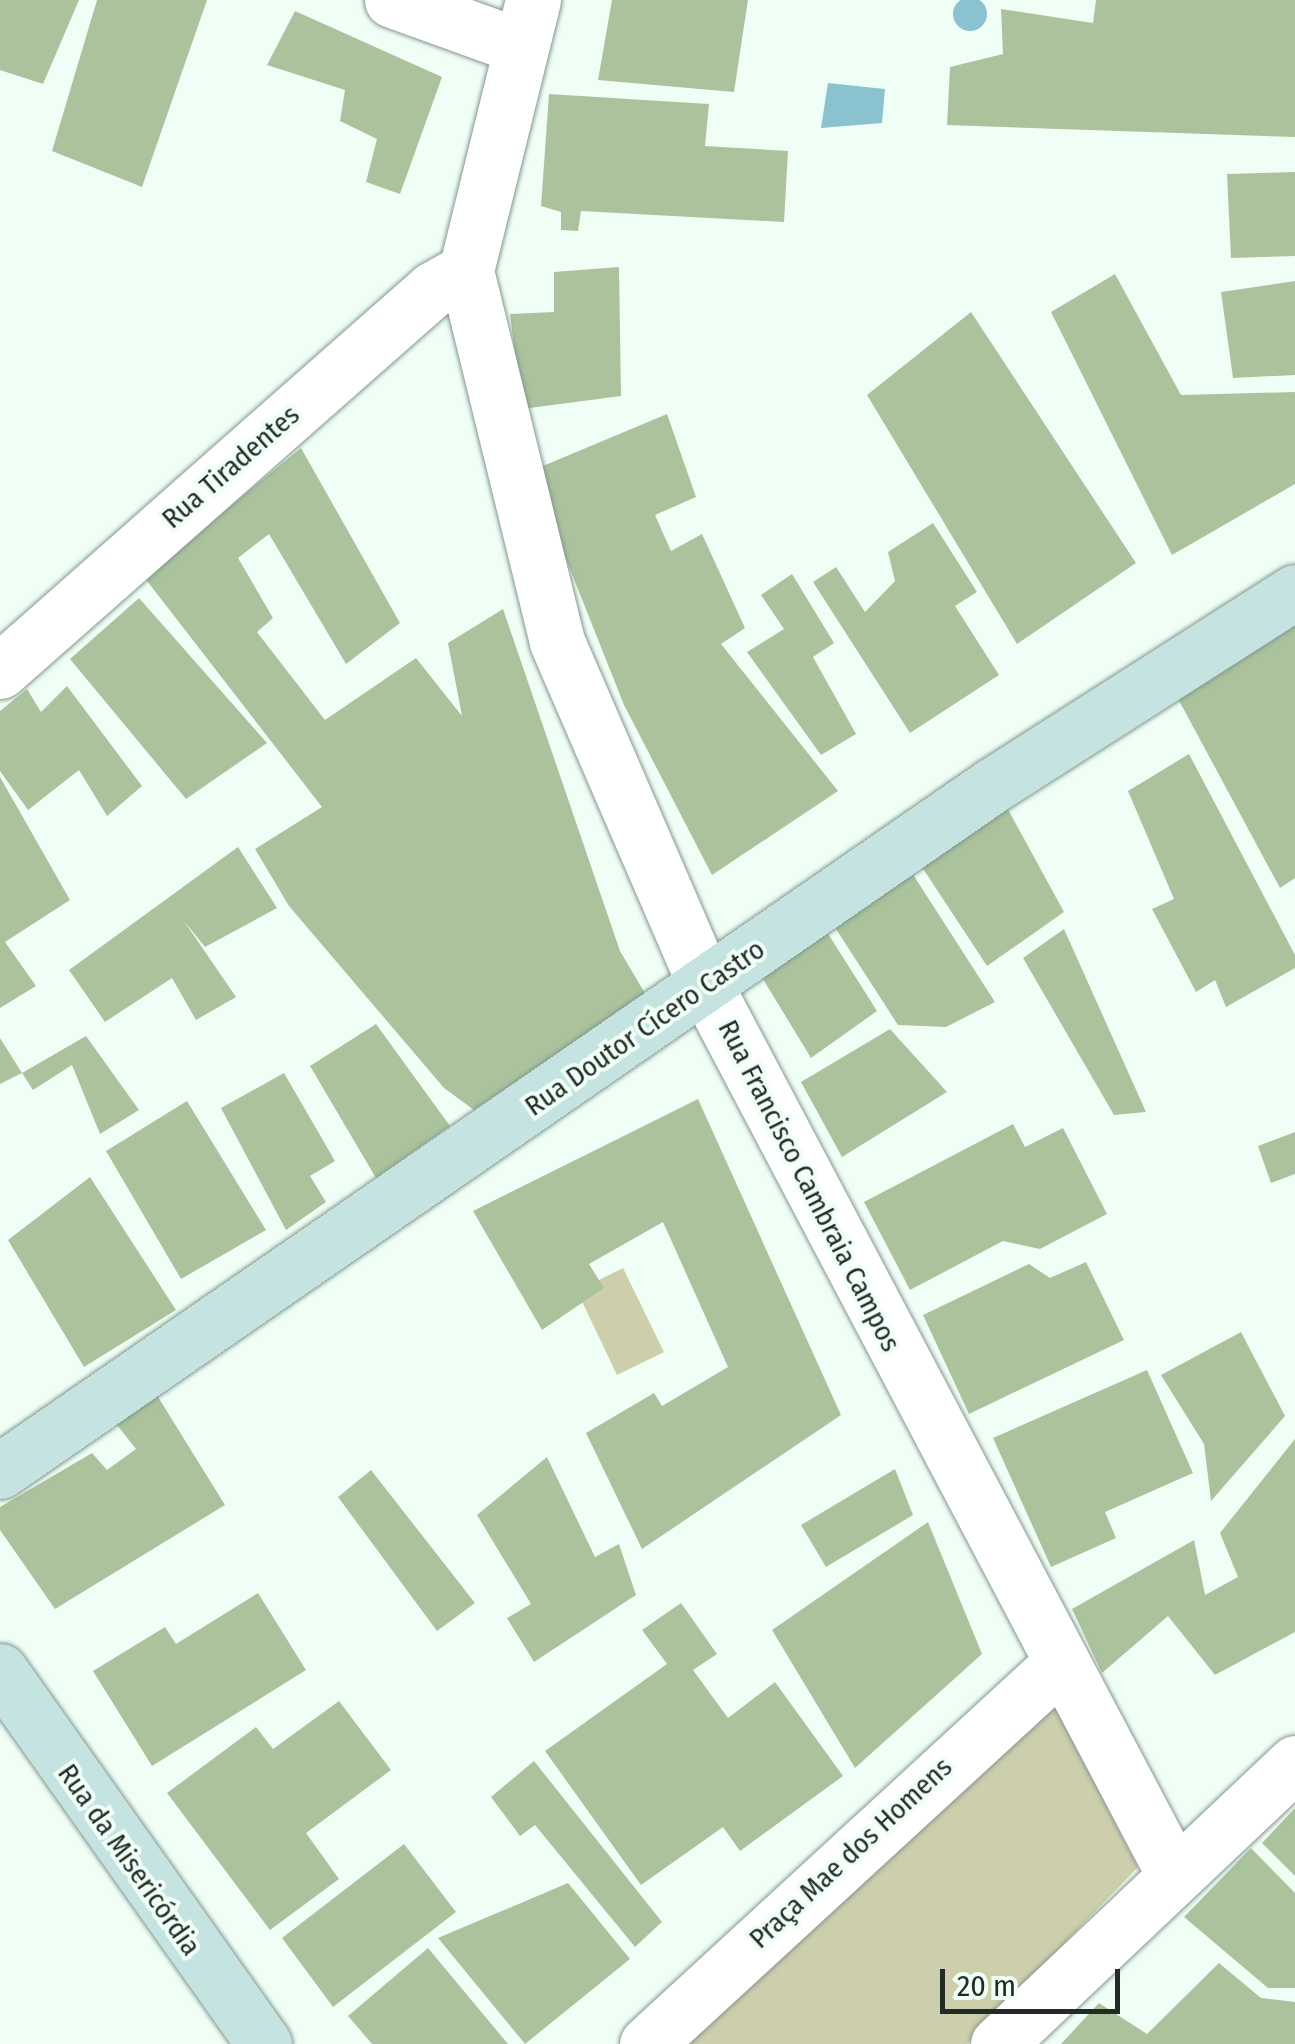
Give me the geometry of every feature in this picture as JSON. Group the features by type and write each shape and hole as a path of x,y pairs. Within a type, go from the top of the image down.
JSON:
{"street":[{"path":"392,0 526,23"},
{"name":"Rua Francisco Cambraia Campos","path":"526,23 466,271 557,642 706,987 1058,1666 1174,1876"},
{"name":"Rua Tiradentes","path":"0,671 432,289 466,271"},
{"name":"Rua Doutor Cícero Castro","path":"0,1471 706,987 992,785 1295,592"},
{"name":"Praça Mae dos Homens","path":"646,2044 1058,1666"},
{"name":"Rua da Misericórdia","path":"0,1672 264,2044"},
{"path":"998,2044 1295,1763"}],"green space":[{"path":"623,1268 664,1352 617,1375 577,1291"},
{"path":"1049,1695 1138,1867 967,2044 664,2044"}],"water":[{"path":"970,-3 982,2 987,14 982,26 970,31 958,26 953,14 958,2"},
{"path":"828,83 885,89 882,123 821,128"}],"building":[{"path":"0,0 79,0 43,84 0,70"},
{"path":"97,0 207,0 142,187 52,151"},
{"path":"612,0 748,0 734,92 598,80"},
{"path":"1096,0 1295,0 1295,137 947,125 950,67 1003,54 1001,9 1093,23"},
{"path":"295,11 442,77 400,194 366,182 377,139 340,121 345,90 267,65"},
{"path":"549,94 709,104 705,146 788,151 784,222 581,211 578,231 561,230 561,212 541,206"},
{"path":"1295,172 1295,256 1231,258 1227,174"},
{"path":"619,267 621,396 522,409 510,314 554,312 554,272"},
{"path":"1115,274 1181,395 1295,392 1295,484 1172,555 1051,312"},
{"path":"1295,281 1295,375 1233,378 1221,292"},
{"path":"971,312 1136,563 1017,644 867,395"},
{"path":"667,414 696,497 655,515 671,551 702,534 745,628 721,644 838,791 712,875 624,705 531,471"},
{"path":"301,448 400,623 346,664 269,534 238,558 273,618 257,632 325,720 416,658 462,716 448,643 503,609 620,951 646,995 474,1110 444,1088 289,906 255,849 322,807 144,577"},
{"path":"933,523 977,592 955,606 999,675 910,733 813,582 836,567 865,612 895,581 888,552"},
{"path":"792,574 834,643 813,657 856,734 821,755 747,652 784,629 761,595"},
{"path":"139,598 267,743 186,799 70,659"},
{"path":"1295,620 1295,878 1280,888 1176,695"},
{"path":"67,686 142,786 107,816 79,770 28,810 0,771 0,711 27,689 41,712"},
{"path":"1189,754 1295,955 1295,968 1226,1007 1215,980 1196,992 1152,909 1174,899 1128,791"},
{"path":"0,777 70,900 5,942 36,986 0,1008"},
{"path":"1004,802 1064,912 987,966 916,858"},
{"path":"238,847 277,908 205,947 184,921 236,997 196,1020 172,978 105,1022 69,970"},
{"path":"903,859 995,1002 946,1027 898,1025 825,912"},
{"path":"820,921 877,1011 811,1058 755,966"},
{"path":"1064,929 1146,1112 1114,1115 1023,958"},
{"path":"376,1024 450,1126 376,1178 310,1066"},
{"path":"890,1029 947,1092 842,1157 801,1082"},
{"path":"86,1036 139,1110 100,1134 72,1065 33,1090 22,1073"},
{"path":"0,1038 22,1073 0,1084"},
{"path":"284,1073 335,1161 310,1176 326,1202 286,1230 221,1108"},
{"path":"698,1099 841,1415 642,1549 586,1433 654,1393 662,1406 728,1367 663,1222 589,1264 604,1288 542,1330 473,1211"},
{"path":"187,1101 266,1230 181,1279 106,1151"},
{"path":"1013,1124 1025,1147 1063,1128 1107,1214 1040,1249 1003,1241 910,1290 864,1202"},
{"path":"1295,1132 1295,1174 1271,1183 1258,1146"},
{"path":"90,1177 176,1310 84,1367 8,1240"},
{"path":"1086,1262 1124,1340 969,1414 923,1315 1029,1264 1050,1278"},
{"path":"1241,1332 1285,1416 1211,1501 1204,1444 1161,1375"},
{"path":"1147,1370 1193,1473 1105,1512 1116,1538 1051,1567 993,1438"},
{"path":"155,1392 225,1505 55,1609 0,1530 0,1507 92,1453 107,1470 136,1449 113,1420"},
{"path":"1295,1439 1295,1632 1215,1675 1168,1616 1102,1673 1072,1609 1194,1540 1205,1595 1238,1577 1220,1533"},
{"path":"547,1457 595,1557 619,1544 636,1595 534,1662 507,1618 531,1604 477,1515"},
{"path":"895,1469 913,1515 826,1567 801,1525"},
{"path":"371,1470 475,1603 437,1631 338,1497"},
{"path":"928,1522 982,1654 855,1768 772,1630"},
{"path":"258,1593 306,1670 152,1766 93,1671 165,1627 176,1644"},
{"path":"681,1603 717,1654 693,1670 728,1718 775,1682 843,1776 740,1851 723,1827 641,1885 545,1751 667,1664 642,1630"},
{"path":"339,1701 391,1770 306,1833 339,1879 270,1930 167,1793 256,1727 273,1749"},
{"path":"534,1761 662,1922 635,1947 535,1825 520,1836 491,1797"},
{"path":"1295,1808 1295,1876 1262,1843"},
{"path":"404,1844 456,1912 333,2007 282,1938"},
{"path":"1251,1848 1295,1893 1295,1988 1268,1988 1184,1917"},
{"path":"568,1883 630,1959 525,2044 438,1938"},
{"path":"428,1948 508,2044 372,2044 348,2016"},
{"path":"1219,1963 1261,1998 1295,2002 1295,2044 1061,2044 1099,2003 1147,2034"}]}
